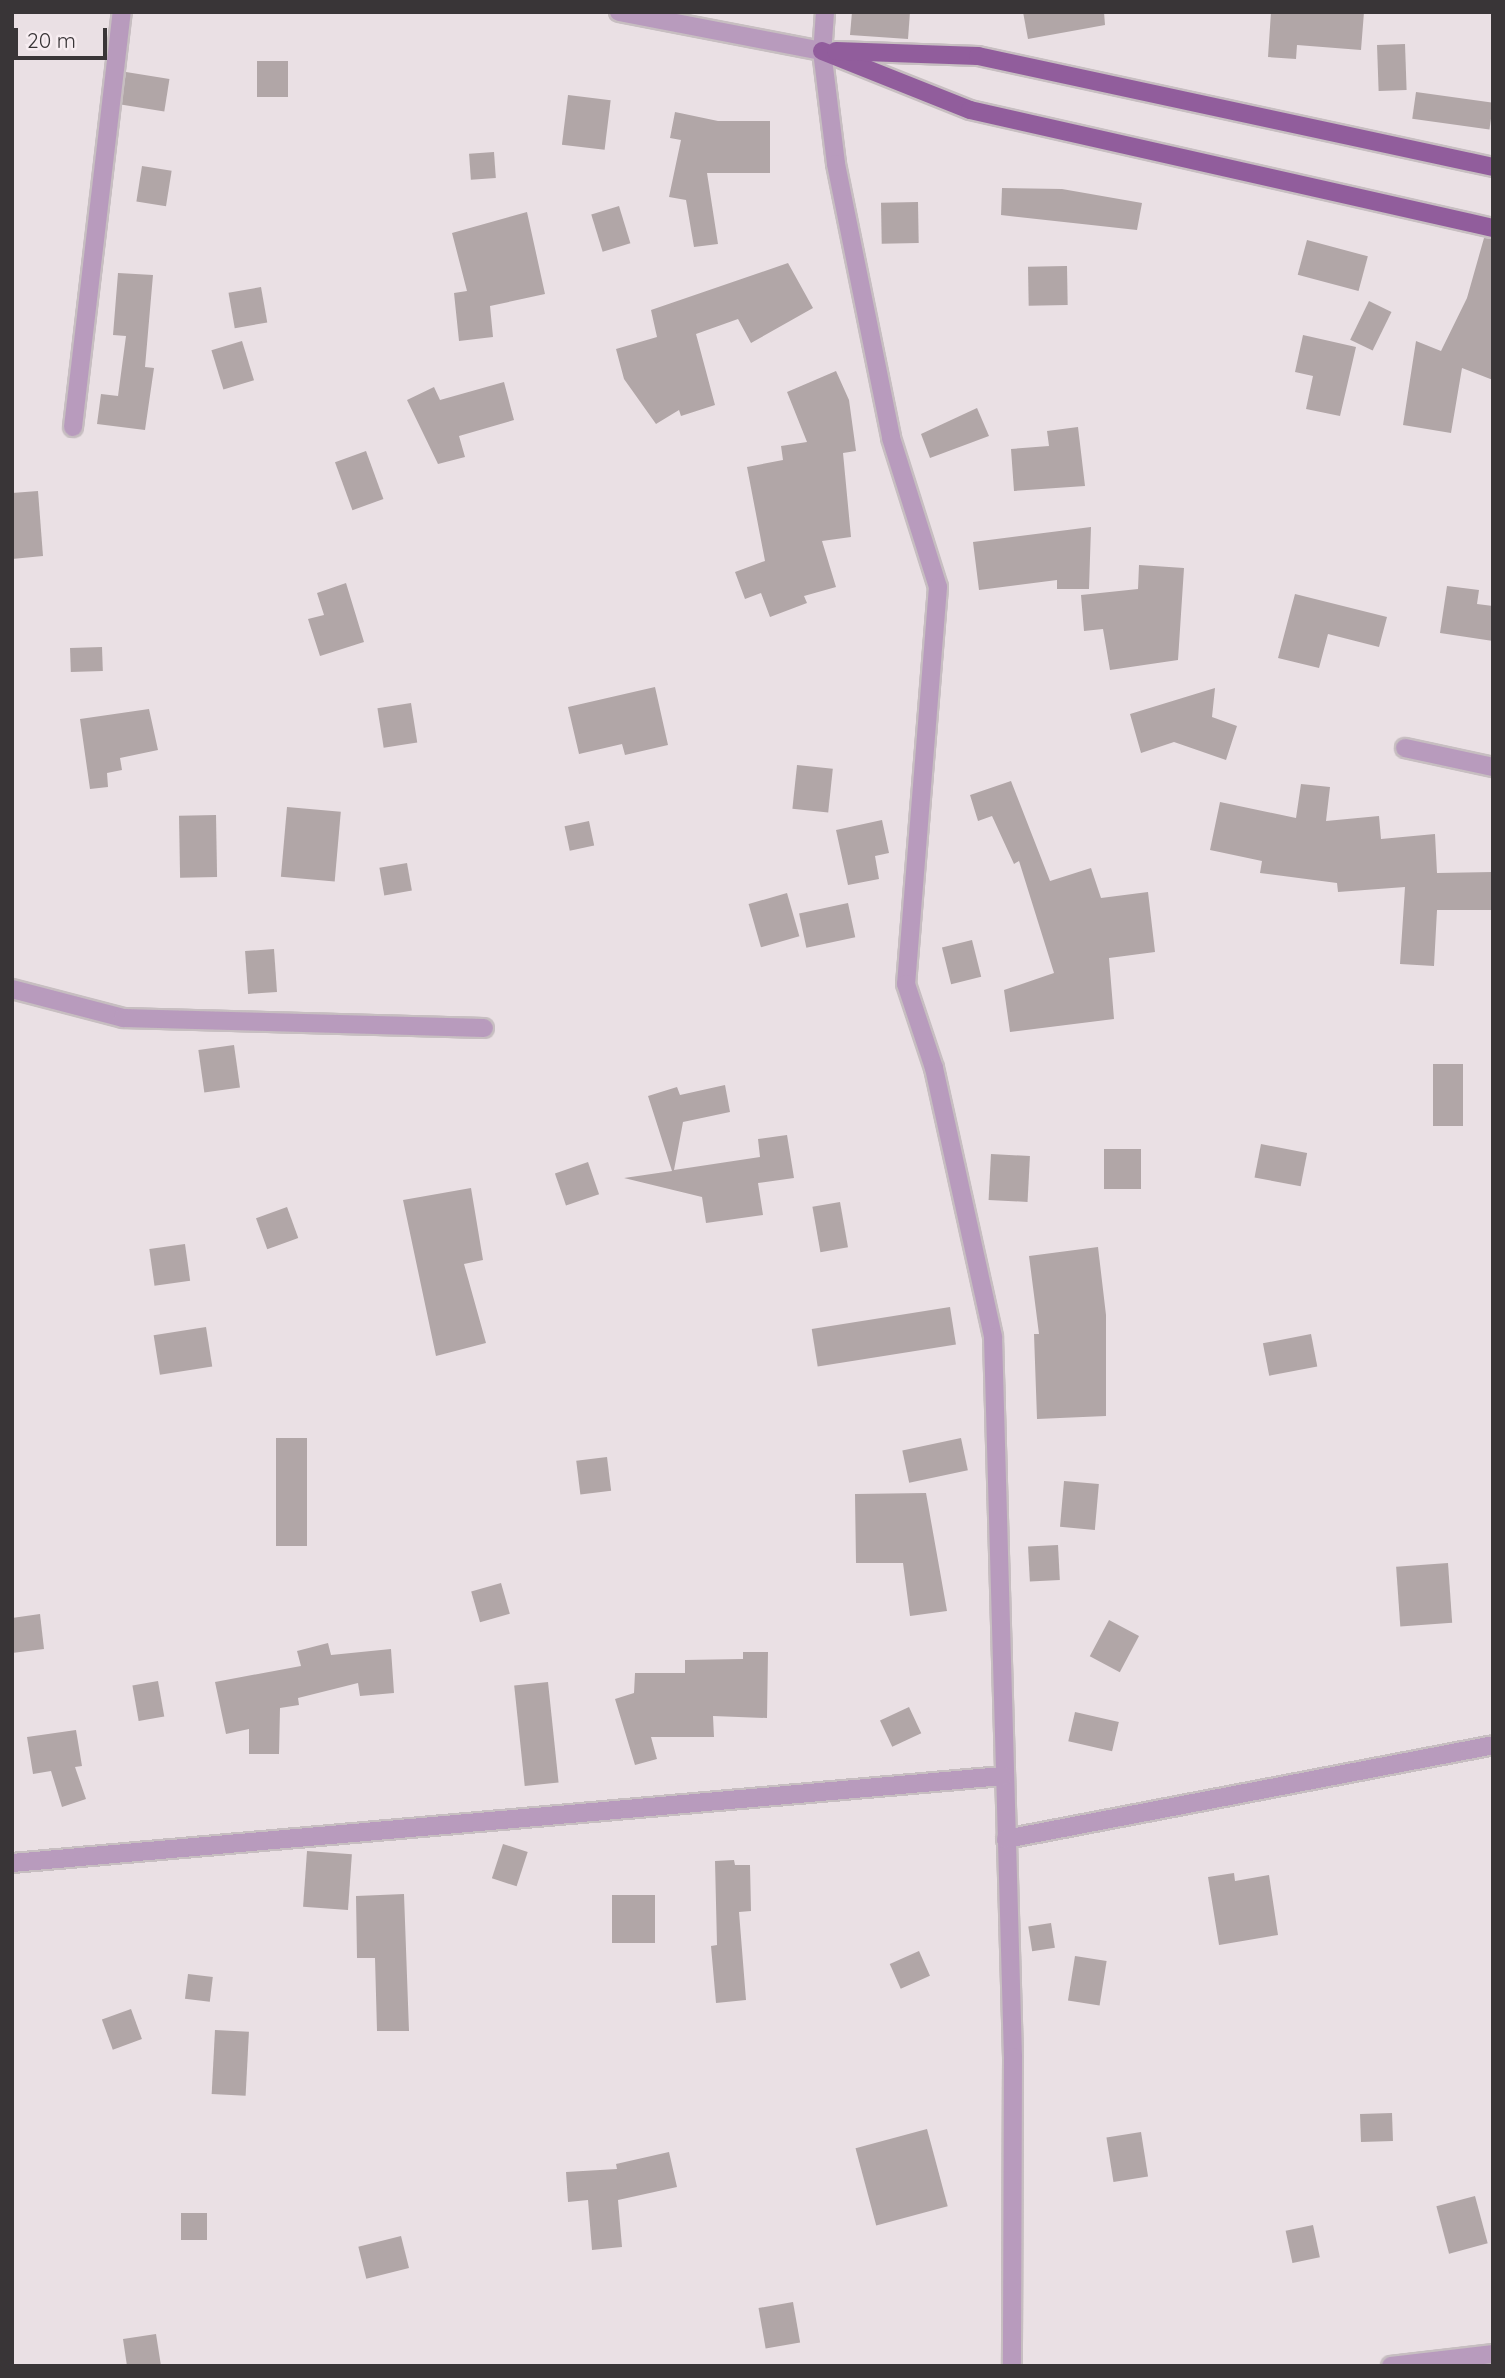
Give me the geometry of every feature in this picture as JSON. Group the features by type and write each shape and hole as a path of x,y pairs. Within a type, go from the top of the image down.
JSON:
{"main road":[{"path":"822,51 978,56 1493,167"},
{"path":"822,51 970,110 1493,228"}],"street":[{"path":"73,427 122,12"},
{"path":"619,12 822,51"},
{"path":"825,12 822,51 836,164 891,438 938,587 906,984 934,1068 993,1337 1003,1776 1013,2057 1012,2366"},
{"path":"1405,748 1493,767"},
{"path":"12,989 124,1018 484,1028"},
{"path":"1006,1839 1493,1745"},
{"path":"12,1863 1003,1776"},
{"path":"1391,2366 1493,2354"}],"building":[{"path":"852,12 910,12 908,39 850,35"},
{"path":"1023,12 1104,12 1105,25 1028,39"},
{"path":"1271,12 1364,12 1361,50 1297,45 1296,59 1268,57"},
{"path":"1405,44 1407,90 1379,91 1377,45"},
{"path":"257,61 288,61 288,97 257,97"},
{"path":"126,72 169,79 164,111 121,105"},
{"path":"1416,92 1493,103 1489,130 1412,119"},
{"path":"568,95 611,100 605,150 562,145"},
{"path":"675,112 718,121 770,121 770,173 707,173 718,244 694,247 686,200 669,197 681,140 670,138"},
{"path":"494,152 496,178 471,180 469,154"},
{"path":"142,166 172,171 166,206 136,202"},
{"path":"1002,188 1062,189 1142,203 1137,230 1001,215"},
{"path":"918,202 919,243 882,244 881,203"},
{"path":"619,206 630,243 603,252 591,214"},
{"path":"527,212 545,294 490,306 493,337 459,341 454,293 467,291 452,233"},
{"path":"1484,238 1493,239 1493,380 1462,368 1451,433 1403,425 1416,341 1441,351 1467,298"},
{"path":"1307,240 1368,256 1359,291 1298,275"},
{"path":"788,263 813,308 751,343 738,319 696,334 715,405 681,416 679,410 656,424 624,379 616,349 657,337 651,310"},
{"path":"1067,266 1068,305 1029,306 1028,267"},
{"path":"118,273 153,275 145,367 154,368 145,430 97,424 101,394 118,396 126,336 113,335"},
{"path":"261,287 267,322 235,328 229,293"},
{"path":"1369,301 1391,312 1373,351 1350,340"},
{"path":"1303,335 1356,347 1340,416 1306,409 1313,376 1295,372"},
{"path":"242,341 254,380 223,390 211,350"},
{"path":"836,371 849,400 856,451 843,453 851,537 822,541 836,587 804,596 807,603 770,617 761,593 745,599 735,572 765,561 747,467 783,460 781,446 807,442 787,392"},
{"path":"504,382 514,420 459,436 465,457 438,464 407,400 434,387 440,400"},
{"path":"977,408 989,436 930,458 921,434"},
{"path":"1078,427 1085,486 1014,491 1011,449 1049,446 1047,431"},
{"path":"366,451 383,499 352,510 335,462"},
{"path":"38,491 43,556 12,559 12,493"},
{"path":"1091,527 1089,589 1057,589 1057,580 979,590 973,542"},
{"path":"1139,565 1184,568 1178,660 1110,670 1103,629 1084,631 1081,595 1138,589"},
{"path":"346,583 364,642 320,656 308,619 324,615 317,593"},
{"path":"1447,586 1479,590 1477,604 1493,606 1493,641 1440,633"},
{"path":"1295,594 1387,617 1379,647 1328,634 1319,668 1278,658"},
{"path":"102,647 103,671 71,672 70,648"},
{"path":"655,687 668,745 625,755 622,744 579,754 568,707"},
{"path":"1215,688 1212,717 1237,726 1226,760 1174,742 1141,753 1130,714"},
{"path":"411,703 417,743 384,748 377,708"},
{"path":"149,709 158,750 120,758 122,770 107,773 108,787 90,789 80,719"},
{"path":"797,765 833,769 828,813 792,809"},
{"path":"1011,781 1050,881 1091,868 1101,898 1148,892 1155,952 1109,958 1114,1019 1010,1032 1004,990 1054,973 1019,861 1014,864 992,816 978,821 970,795"},
{"path":"1301,784 1330,787 1326,821 1379,816 1381,839 1435,834 1437,873 1493,872 1493,910 1437,910 1434,966 1400,964 1405,887 1338,892 1337,883 1260,873 1262,861 1210,850 1220,802 1296,818"},
{"path":"287,807 341,812 335,881 281,877"},
{"path":"216,815 217,877 180,878 179,816"},
{"path":"882,820 889,853 875,856 879,879 848,885 836,830"},
{"path":"589,821 594,845 570,851 565,826"},
{"path":"407,863 412,891 384,895 379,868"},
{"path":"787,893 799,936 761,947 749,904"},
{"path":"848,903 855,937 806,948 799,913"},
{"path":"972,940 981,977 951,984 942,947"},
{"path":"274,949 277,992 248,994 245,951"},
{"path":"234,1045 240,1088 204,1093 198,1050"},
{"path":"1433,1064 1463,1064 1463,1126 1433,1126"},
{"path":"725,1085 730,1112 683,1122 674,1170 760,1157 758,1139 787,1135 794,1178 758,1183 763,1215 706,1223 702,1197 624,1178 672,1171 648,1096 677,1087 680,1095"},
{"path":"1261,1144 1307,1153 1301,1186 1255,1177"},
{"path":"1104,1149 1141,1149 1141,1189 1104,1189"},
{"path":"991,1154 1030,1156 1028,1202 989,1200"},
{"path":"588,1162 599,1194 566,1206 555,1173"},
{"path":"471,1188 483,1260 464,1264 486,1343 436,1356 403,1200"},
{"path":"840,1202 848,1247 820,1252 812,1207"},
{"path":"287,1207 298,1238 267,1249 256,1218"},
{"path":"185,1244 190,1281 154,1286 149,1249"},
{"path":"1098,1247 1106,1315 1106,1416 1037,1419 1034,1334 1039,1334 1029,1256"},
{"path":"950,1307 956,1345 818,1366 812,1329"},
{"path":"206,1327 212,1367 160,1375 154,1335"},
{"path":"1311,1334 1317,1366 1269,1376 1263,1343"},
{"path":"276,1438 307,1438 307,1546 276,1546"},
{"path":"961,1438 968,1470 909,1483 902,1450"},
{"path":"607,1457 611,1491 580,1495 576,1461"},
{"path":"1064,1481 1099,1484 1095,1530 1060,1527"},
{"path":"926,1493 947,1611 910,1616 903,1563 856,1563 855,1494"},
{"path":"1058,1545 1060,1580 1030,1582 1028,1547"},
{"path":"1448,1563 1452,1623 1400,1626 1396,1567"},
{"path":"501,1583 510,1614 480,1622 471,1592"},
{"path":"40,1614 44,1649 12,1653 12,1618"},
{"path":"1109,1620 1139,1636 1120,1672 1090,1656"},
{"path":"328,1643 331,1655 391,1649 394,1693 360,1696 358,1683 298,1698 299,1705 280,1708 279,1754 249,1754 249,1729 226,1734 215,1682 301,1666 297,1651"},
{"path":"743,1652 768,1652 767,1718 713,1716 714,1737 651,1737 657,1759 635,1765 615,1699 634,1693 635,1673 685,1673 685,1660 743,1659"},
{"path":"158,1681 164,1716 139,1721 132,1686"},
{"path":"548,1682 559,1782 525,1786 514,1686"},
{"path":"909,1707 921,1733 892,1747 880,1721"},
{"path":"1075,1712 1119,1722 1112,1751 1068,1741"},
{"path":"76,1730 82,1766 75,1767 86,1799 62,1807 51,1771 33,1774 27,1737"},
{"path":"503,1844 528,1852 517,1886 492,1878"},
{"path":"307,1851 352,1854 348,1910 303,1907"},
{"path":"734,1860 735,1865 750,1865 751,1911 739,1912 746,2000 716,2003 711,1946 717,1945 715,1861"},
{"path":"1234,1873 1235,1881 1269,1875 1278,1935 1219,1945 1208,1877"},
{"path":"404,1894 409,2031 377,2031 375,1958 357,1958 356,1896"},
{"path":"612,1895 655,1895 655,1943 612,1943"},
{"path":"1051,1923 1055,1948 1032,1951 1028,1927"},
{"path":"919,1951 930,1976 901,1989 890,1964"},
{"path":"1075,1956 1107,1961 1100,2005 1068,2000"},
{"path":"188,1974 213,1977 210,2002 185,1999"},
{"path":"131,2009 142,2039 113,2050 102,2020"},
{"path":"215,2030 249,2032 246,2096 212,2094"},
{"path":"1392,2113 1393,2141 1361,2142 1360,2114"},
{"path":"927,2129 948,2206 876,2225 856,2148"},
{"path":"1141,2132 1148,2176 1113,2182 1106,2137"},
{"path":"669,2152 677,2187 618,2200 622,2247 592,2250 588,2200 568,2202 566,2172 617,2169 616,2164"},
{"path":"1475,2196 1488,2243 1449,2254 1436,2206"},
{"path":"181,2213 207,2213 207,2240 181,2240"},
{"path":"1313,2225 1320,2257 1292,2263 1286,2231"},
{"path":"401,2236 409,2268 366,2279 358,2247"},
{"path":"793,2302 800,2342 766,2348 759,2308"},
{"path":"156,2334 161,2366 127,2366 123,2339"}]}
